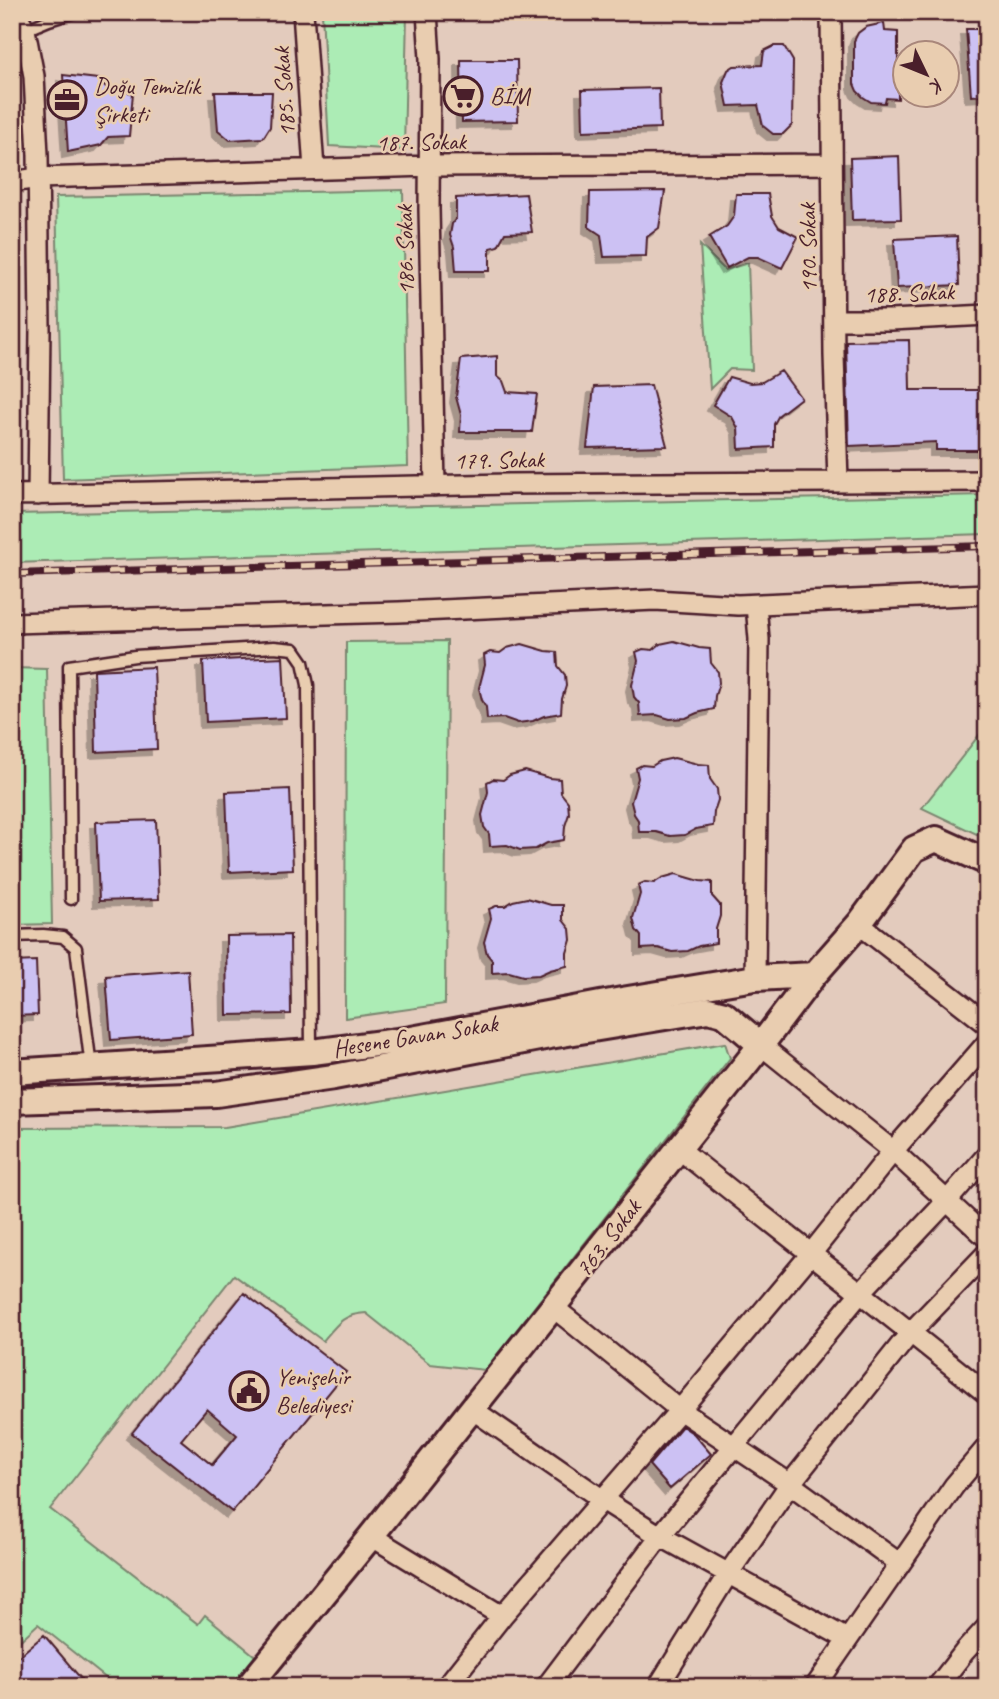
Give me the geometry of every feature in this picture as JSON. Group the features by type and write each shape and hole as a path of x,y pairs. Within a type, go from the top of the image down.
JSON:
{"street":[{"name":"185. Sokak","path":"303,12 314,169"},
{"name":"186. Sokak","path":"427,12 430,59 429,166 435,486"},
{"name":"190. Sokak","path":"831,12 838,482"},
{"path":"20,21 34,76 38,178 38,495"},
{"name":"187. Sokak","path":"12,182 38,178 429,166 832,164"},
{"name":"188. Sokak","path":"834,320 987,315"},
{"name":"179. Sokak","path":"12,495 435,486 987,481"},
{"path":"12,622 399,612 655,600 756,605 987,594"},
{"path":"755,978 759,639 756,605"},
{"name":"763. Sokak","path":"248,1687 472,1409 814,975 859,924 914,849 936,839 987,862"},
{"path":"859,924 987,1024"},
{"name":"Hesene Gavan Sokak","path":"12,1072 312,1052 406,1040 755,978 814,975"},
{"path":"12,1101 216,1094 334,1077 550,1036 708,1010 724,1014 893,1151 987,1238"},
{"path":"446,1687 502,1616 680,1410 893,1151 987,1043"},
{"path":"678,1148 987,1394"},
{"path":"546,1687 660,1536 861,1292 947,1202 987,1155"},
{"path":"658,1687 728,1574 790,1484 911,1332 987,1253"},
{"path":"553,1307 680,1410 790,1484 900,1564"},
{"path":"472,1409 660,1536 847,1639"},
{"path":"814,1687 954,1486 987,1447"},
{"path":"371,1536 502,1616"},
{"path":"937,1687 987,1627"}],"lane":[{"path":"20,21 75,12"},
{"path":"71,900 69,666 135,656 274,647 294,649 303,662 308,685 312,1052"},
{"path":"12,936 63,937 76,948 91,1068"}],"green space":[{"path":"322,12 407,12 404,150 329,146"},
{"path":"403,190 408,466 63,479 56,197"},
{"path":"700,245 725,270 748,263 752,370 730,369 710,389"},
{"path":"987,495 987,534 12,563 12,514"},
{"path":"447,641 445,1004 345,1018 346,642"},
{"path":"12,668 47,669 52,924 12,925"},
{"path":"987,725 987,839 922,808"},
{"path":"725,1043 730,1058 485,1370 430,1364 366,1313 346,1318 323,1341 234,1275 50,1509 198,1624 205,1615 255,1656 230,1687 117,1687 38,1624 12,1648 12,1128 225,1127"}],"building":[{"path":"884,23 885,31 898,32 898,38 890,38 890,98 886,98 885,103 871,102 857,91 854,84 854,41 858,33 866,27"},
{"path":"966,29 987,29 987,95 971,96"},
{"path":"774,46 784,46 793,61 792,125 783,134 773,134 763,126 758,105 728,106 723,82 728,70 734,66 762,65 764,51"},
{"path":"461,60 517,60 518,121 462,122"},
{"path":"63,75 98,79 107,88 133,93 129,136 108,137 101,145 68,152"},
{"path":"659,88 660,128 583,131 582,90"},
{"path":"215,92 272,92 270,127 263,138 230,140 218,130"},
{"path":"899,156 901,219 852,220 850,158"},
{"path":"665,191 659,228 647,237 646,256 604,257 601,235 589,227 590,192"},
{"path":"526,194 532,232 505,233 498,246 490,248 490,271 456,271 450,235 456,218 456,198"},
{"path":"736,194 768,194 772,216 779,227 798,237 782,268 758,257 748,257 727,268 709,237 727,226 734,216"},
{"path":"957,236 959,285 897,288 894,239"},
{"path":"909,340 910,390 987,390 987,450 936,450 936,442 849,446 846,341"},
{"path":"497,356 497,376 503,381 507,392 537,394 532,432 460,432 461,415 456,397 461,359"},
{"path":"781,371 801,398 779,415 774,424 774,447 739,449 738,428 732,417 713,405 729,377 750,383 762,382"},
{"path":"651,385 667,446 587,448 594,387"},
{"path":"674,641 710,649 711,663 718,672 719,683 714,709 686,718 640,716 639,703 634,697 632,685 638,661 636,652 643,649 653,650 660,644"},
{"path":"522,644 557,652 558,666 565,675 566,686 561,713 518,723 504,718 487,719 479,688 485,665 484,655 490,652 500,653"},
{"path":"283,657 286,718 206,722 203,661"},
{"path":"154,667 157,749 96,752 94,670"},
{"path":"674,758 709,765 710,779 717,789 718,800 713,826 696,829 685,835 639,832 638,820 631,802 638,778 636,768 642,765 652,766"},
{"path":"525,771 560,779 561,793 568,802 569,814 564,840 547,843 536,849 520,850 507,845 490,846 482,815 488,792 487,782 493,779 503,780"},
{"path":"290,789 293,869 229,872 226,792"},
{"path":"156,820 159,899 99,901 96,822"},
{"path":"676,874 712,882 712,896 720,905 716,943 688,951 641,949 641,936 636,930 633,918 640,894 638,885 645,882 654,883"},
{"path":"527,898 551,905 563,905 563,920 570,929 571,940 567,966 539,975 492,973 492,960 487,954 484,942 491,918 489,909"},
{"path":"290,935 291,1014 227,1015 226,936"},
{"path":"36,961 38,1015 12,1016 12,962"},
{"path":"188,970 192,1034 111,1040 106,976"},
{"name":"Yenişehir Belediyesi","path":"244,1293 346,1372 232,1512 132,1433","holes":["207,1409 237,1435 212,1465 181,1440"]},
{"path":"682,1426 694,1434 711,1454 670,1489 649,1465"},
{"path":"44,1635 88,1687 12,1687 12,1662"}],"railway":[{"path":"12,574 987,546"}],"place":[{"name":"BİM","path":"463,96"},
{"name":"Doğu Temizlik Şirketi","path":"67,100"},
{"name":"Yenişehir Belediyesi","path":"249,1391"}]}
